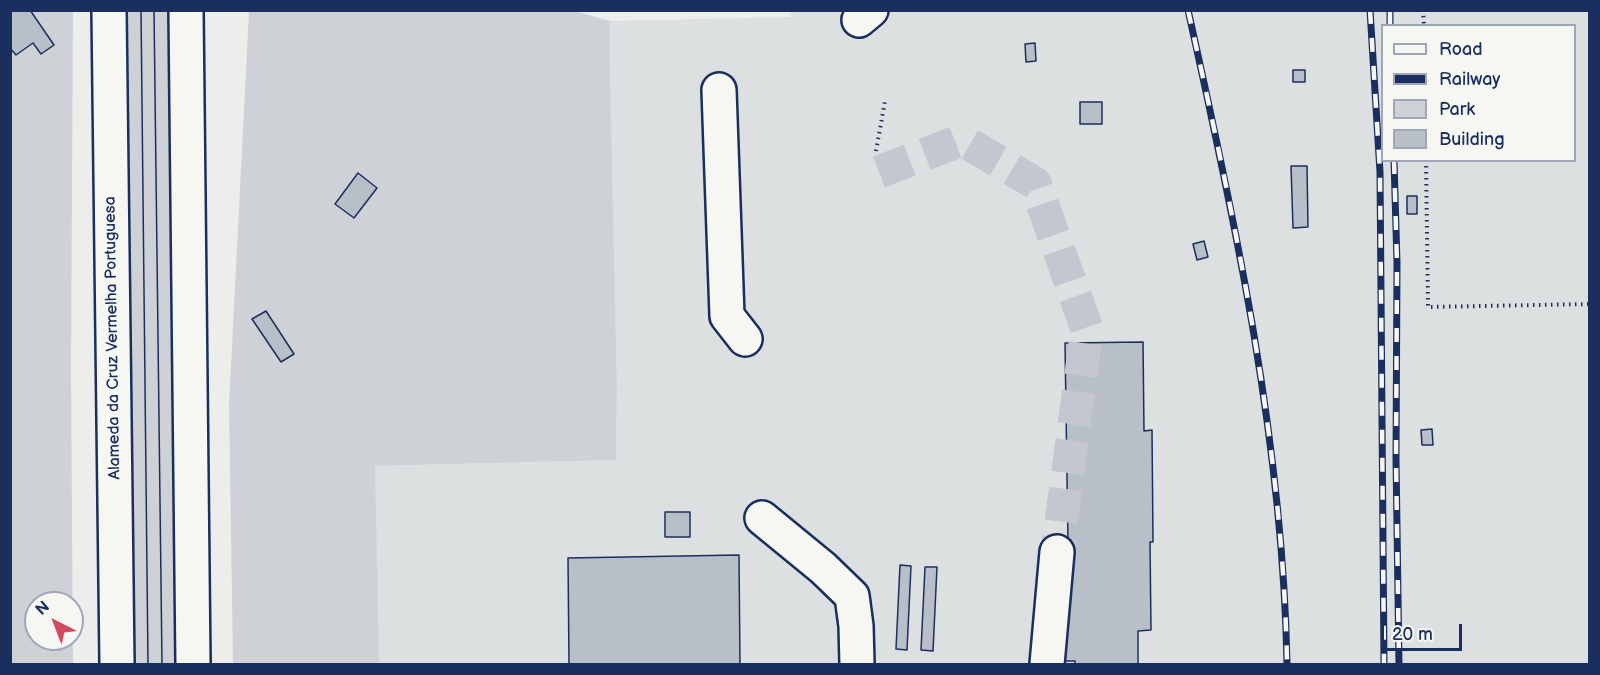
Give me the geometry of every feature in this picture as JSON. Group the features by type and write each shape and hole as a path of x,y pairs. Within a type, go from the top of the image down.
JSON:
{"street":[{"name":"Alameda da Cruz Vermelha Portuguesa","path":"109,10 117,664"},
{"path":"186,10 193,664"},
{"path":"719,90 727,316 745,339"},
{"path":"762,518 823,568 852,596 857,664"},
{"path":"1047,664 1057,552"}],"path":[{"path":"876,151 885,101"},
{"path":"1426,162 1428,307 1590,304"}],"shaded area":[{"path":"791,10 1589,11 1589,664 379,664 374,466 616,460 617,387 609,21 791,17"}],"green space":[{"path":"572,10 609,21 617,387 616,460 375,466 379,664 233,664 229,405 249,11"},
{"path":"10,11 73,11 73,591 24,591 24,651 73,651 73,664 11,664"},
{"path":"124,11 170,11 180,664 132,664"}],"building":[{"path":"10,10 30,10 54,45 41,54 33,43 16,55 10,48"},
{"path":"1035,43 1036,61 1026,62 1025,44"},
{"path":"1293,70 1305,70 1305,82 1293,82"},
{"path":"1080,102 1102,102 1102,124 1080,124"},
{"path":"1291,166 1307,166 1308,227 1293,228"},
{"path":"358,173 377,188 354,218 335,204"},
{"path":"1407,196 1417,196 1417,214 1407,214"},
{"path":"1204,241 1208,257 1197,260 1193,244"},
{"path":"266,311 294,354 281,362 252,319"},
{"path":"1143,342 1144,431 1152,430 1151,630 1138,631 1138,664 1075,664 1075,661 1065,661 1068,544 1065,343"},
{"path":"1432,429 1433,445 1422,445 1421,430"},
{"path":"665,512 690,512 690,537 665,537"},
{"path":"739,555 740,664 569,664 568,558"},
{"path":"900,565 911,566 907,650 896,649"},
{"path":"925,567 937,567 933,651 921,650"}],"tunnel":[{"path":"879,172 962,140 1035,183 1087,329 1057,552"}],"tram line":[{"path":"141,10 148,664"},
{"path":"154,10 162,664"}],"railway":[{"path":"1188,10 1239,253 1267,417 1284,582 1287,664"},
{"path":"1370,10 1380,172 1384,664"},
{"path":"1390,10 1390,24"},
{"path":"1394,162 1397,263 1396,459 1399,664"}]}
